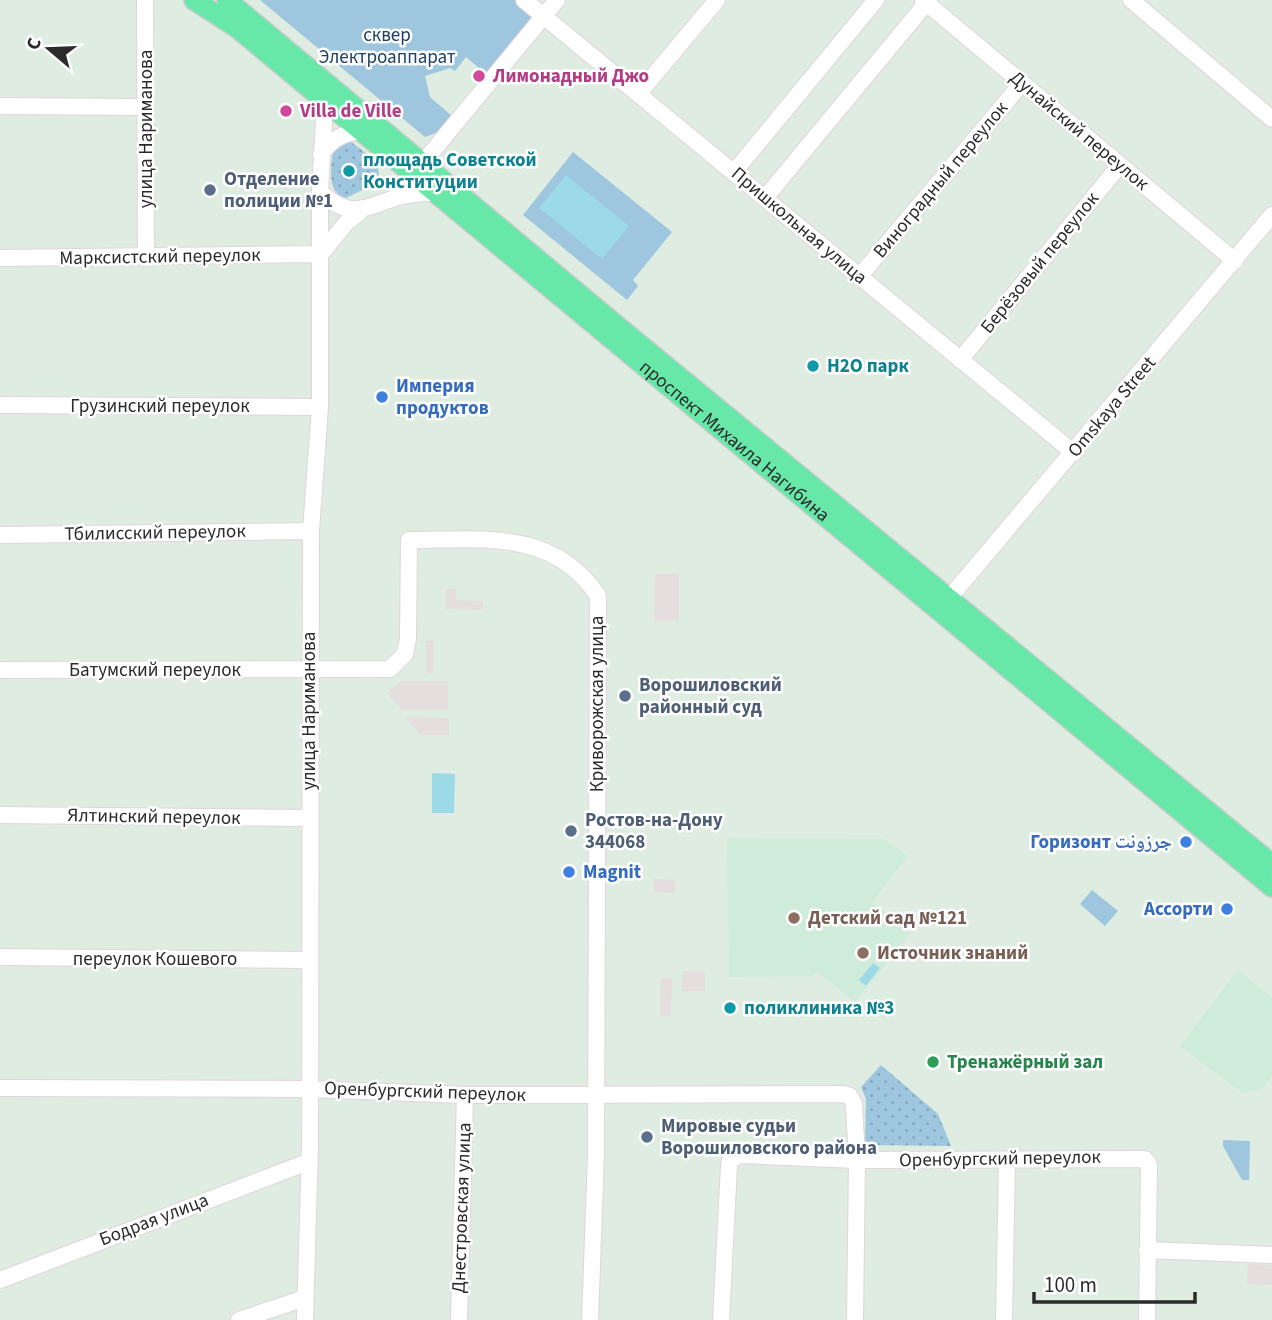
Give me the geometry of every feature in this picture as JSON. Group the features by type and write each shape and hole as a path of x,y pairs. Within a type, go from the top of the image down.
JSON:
{"main road":[{"name":"проспект Михаила Нагибина","path":"194,0 237,28 360,132 413,169 950,597 1272,864"},
{"name":"проспект Михаила Нагибина","path":"227,0 395,140 413,169 433,193 1272,887"}],"street":[{"name":"улица Нариманова","path":"145,0 146,258"},
{"name":"Пришкольная улица","path":"524,0 1074,453"},
{"path":"394,198 400,184 556,0"},
{"path":"639,93 717,0"},
{"path":"733,172 876,0"},
{"path":"1131,0 1272,119"},
{"path":"765,198 926,1"},
{"name":"Дунайский переулок","path":"926,1 1235,261"},
{"name":"Виноградный переулок","path":"859,277 1022,83"},
{"name":"улица Нариманова","path":"305,1320 310,1089 308,818 311,531 320,407 320,192 325,101"},
{"path":"0,106 146,107"},
{"path":"321,154 339,137 360,132 395,140"},
{"name":"Берёзовый переулок","path":"960,360 1120,165"},
{"path":"320,192 337,205 360,212"},
{"path":"321,254 346,223 360,212 394,198 433,193"},
{"name":"Omskaya Street","path":"950,597 1272,215"},
{"name":"Марксистский переулок","path":"0,258 321,254"},
{"name":"Грузинский переулок","path":"0,405 320,407"},
{"name":"Тбилисский переулок","path":"0,535 311,531"},
{"name":"Криворожская улица","path":"310,670 390,669 405,654 409,540 502,541 529,545 563,558 589,583 597,596 594,1095 596,1154 590,1320"},
{"name":"Батумский переулок","path":"0,670 310,670"},
{"name":"Ялтинский переулок","path":"0,815 308,818"},
{"name":"переулок Кошевого","path":"0,957 309,960"},
{"name":"Оренбургский переулок","path":"0,1088 310,1089 465,1095 838,1093 850,1096 854,1104 857,1160"},
{"name":"Днестровская улица","path":"459,1320 465,1095"},
{"name":"Оренбургский переулок","path":"721,1320 730,1160 741,1155 857,1160 1145,1159 1149,1165 1147,1250"},
{"path":"855,1320 857,1160"},
{"path":"1004,1320 1007,1160"},
{"name":"Бодрая улица","path":"0,1280 308,1162"},
{"path":"1147,1320 1147,1250 1272,1255"},
{"path":"240,1320 305,1298"}],"shaded area":[{"path":"566,175 629,226 602,259 539,208"},
{"path":"655,574 679,574 679,621 654,621"},
{"path":"446,589 456,589 456,600 483,601 483,610 446,609"},
{"path":"426,641 434,641 433,673 426,673"},
{"path":"402,681 448,681 448,710 402,710 387,693"},
{"path":"405,717 449,718 449,735 421,735"},
{"path":"432,773 455,774 454,813 432,813"},
{"name":"Детский сад №121","path":"727,838 884,839 908,856 872,902 910,934 855,1002 817,972 813,976 729,977"},
{"path":"654,879 675,880 675,893 654,892"},
{"path":"873,963 880,968 866,986 859,980"},
{"path":"1238,970 1272,997 1272,1076 1261,1090 1242,1093 1180,1046"},
{"path":"682,971 705,971 705,991 682,991"},
{"path":"661,978 672,978 671,1016 660,1016"},
{"path":"1248,1264 1272,1265 1272,1285 1247,1284"}],"green space":[{"name":"cквер Электроаппарат","path":"260,0 520,0 534,18 486,74 466,57 455,71 450,68 425,76 430,97 453,117 441,131 425,137"},
{"path":"349,140 372,159 379,176 376,183 346,198 335,190 331,169 333,147"},
{"path":"573,152 672,232 633,280 638,286 627,300 523,215"},
{"path":"1092,890 1118,911 1105,926 1080,904"},
{"path":"881,1065 938,1114 951,1146 865,1145 866,1099 861,1087"},
{"path":"1223,1140 1250,1141 1249,1180 1242,1180 1223,1146"}],"place":[{"name":"Лимонадный Джо","path":"479,76"},
{"name":"Villa de Ville","path":"286,111"},
{"name":"площадь Советской Конституции","path":"349,171"},
{"name":"Отделение полиции №1","path":"210,190"},
{"name":"H2O парк","path":"813,366"},
{"name":"Империя продуктов","path":"382,397"},
{"name":"Ворошиловский районный суд","path":"625,696"},
{"name":"Ростов-на-Дону 344068","path":"571,831"},
{"name":"Горизонт جرزونت","path":"1186,842"},
{"name":"Magnit","path":"569,872"},
{"name":"Ассорти","path":"1227,909"},
{"name":"Детский сад №121","path":"794,918"},
{"name":"Источник знаний","path":"863,953"},
{"name":"поликлиника №3","path":"730,1008"},
{"name":"Тренажёрный зал","path":"933,1062"},
{"name":"Мировые судьи Ворошиловского района","path":"647,1137"}]}
